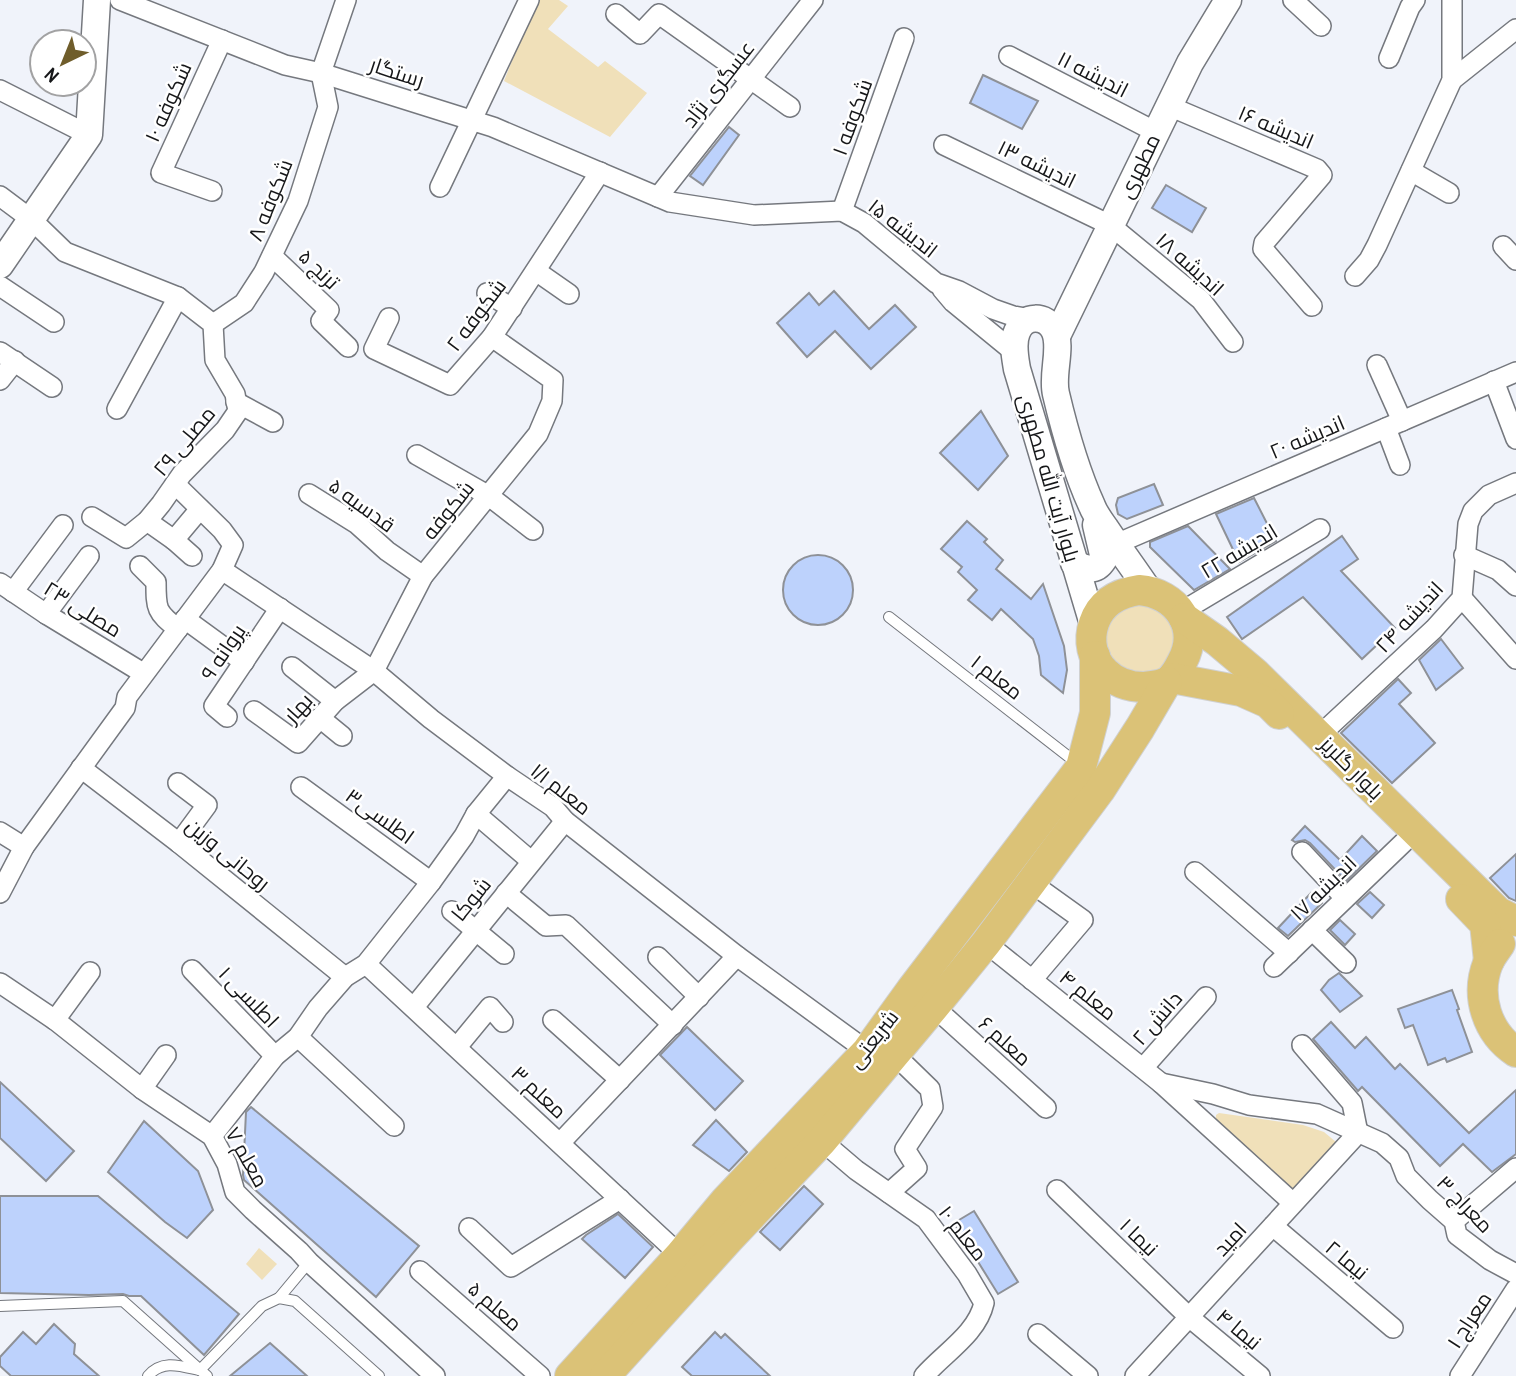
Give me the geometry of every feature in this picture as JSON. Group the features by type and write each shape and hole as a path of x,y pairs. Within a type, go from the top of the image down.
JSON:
{"main road":[{"path":"0,265 89,135 97,0"},
{"name":"مطهری","path":"1032,331 1089,270 1190,63 1228,0"},
{"name":"بلوار آیت الله مطهری","path":"1032,331 1054,374 1055,390 1068,442 1092,508 1149,591"},
{"name":"بلوار آیت الله مطهری","path":"1032,331 1017,369 1093,624"},
{"path":"1074,563 1084,569 1092,569 1100,566 1104,559 1092,508"},
{"path":"1139,590 1162,595 1183,615 1188,630 1186,656 1170,680 1136,687 1111,678 1101,668 1092,646 1093,624 1103,607 1119,594 1139,590"},
{"name":"بلوار گلریز","path":"1183,615 1255,673 1498,912 1516,921"},
{"name":"شریعتی","path":"569,1376 680,1255 822,1141 881,1053 911,990 1081,767 1095,713 1095,656"},
{"name":"بلوار گلریز","path":"1170,680 1226,687 1268,703 1485,924 1489,961"},
{"name":"شریعتی","path":"605,1376 736,1211 881,1053 934,1007 986,943 1100,790 1170,680"},
{"path":"1095,713 1120,713 1140,728"},
{"path":"1516,930 1500,944 1489,961 1483,982 1483,1001 1488,1020 1499,1037 1516,1052"}],"street":[{"name":"رستگار","path":"120,0 285,65 321,73 493,127 658,197"},
{"path":"321,73 346,0"},
{"path":"440,187 529,0"},
{"name":"عسگری نژاد","path":"658,197 813,0"},
{"path":"1293,0 1321,26"},
{"path":"1389,58 1415,0"},
{"path":"1355,276 1369,260 1452,80 1452,0"},
{"path":"615,14 640,34 659,14 790,107"},
{"path":"1452,80 1516,29"},
{"name":"شکوفه ۱","path":"842,211 904,38"},
{"name":"شکوفه ۱۰","path":"212,191 161,173 222,40"},
{"name":"اندیشه ۱۱","path":"1009,56 1156,132"},
{"name":"شکوفه ۸","path":"213,324 244,303 264,272 298,201 328,107 321,73"},
{"path":"0,90 89,135"},
{"name":"اندیشه ۱۶","path":"1169,106 1317,169 1322,175 1264,243 1263,249 1312,306"},
{"name":"اندیشه ١٣","path":"944,145 1110,225"},
{"path":"1411,171 1448,192"},
{"name":"شکوفه ۲","path":"389,318 374,349 450,385 492,337 600,172"},
{"path":"0,196 32,220 65,252 178,297 213,324"},
{"name":"اندیشه ۱۵","path":"658,197 670,202 754,215 842,211 864,223 936,283 1013,316 1032,331"},
{"name":"اندیشه ۱۸","path":"1110,225 1201,300 1233,342"},
{"name":"ترنج ۵","path":"272,256 329,310 321,321 348,347"},
{"path":"536,271 569,294"},
{"path":"936,283 953,302 1032,331"},
{"path":"0,286 54,321"},
{"path":"487,293 512,307"},
{"path":"117,409 178,297"},
{"name":"مصلی ۲۹","path":"147,522 181,474 225,430 238,411 235,394 215,360 213,324"},
{"name":"شکوفه","path":"374,671 423,576 538,434 552,401 553,380 492,337"},
{"path":"0,380 8,357 52,387"},
{"path":"1377,365 1394,424 1400,465"},
{"name":"اندیشه ۲۰","path":"1116,544 1516,372"},
{"path":"1494,382 1516,439"},
{"path":"236,402 273,422"},
{"path":"417,455 489,496 533,530"},
{"name":"اندیشه ۲۴","path":"1320,736 1434,629 1462,598 1468,524 1473,511 1489,495 1516,483"},
{"path":"0,893 24,847 125,708 127,696 222,570 233,545 222,530 175,484"},
{"name":"قدسیه ۵","path":"309,494 357,524 387,551 423,576"},
{"path":"174,540 200,509"},
{"path":"92,517 126,538 147,522 192,556"},
{"path":"7,587 64,525"},
{"name":"اندیشه ۲۲","path":"1183,615 1320,529"},
{"path":"1465,555 1498,570 1516,586"},
{"path":"46,614 89,556"},
{"path":"140,566 156,582 156,604 162,616 182,624 244,662"},
{"name":"معلم ۱/۱","path":"222,570 374,671 431,719 553,807 565,821 737,956 930,1089 933,1107 905,1149 917,1168 889,1193"},
{"name":"مصلی ۲۳","path":"7,587 143,674"},
{"path":"1462,598 1516,659"},
{"name":"پروانه ۹","path":"228,717 214,706 279,608"},
{"path":"292,667 335,701"},
{"name":"بهار","path":"254,710 298,743 335,701 374,671"},
{"path":"320,718 342,736"},
{"name":"روحانی وزین","path":"81,768 345,977"},
{"path":"212,1136 275,1056 298,1037 318,1008 345,977 366,964 431,882 464,836 476,814 508,776"},
{"path":"178,783 207,805 179,843"},
{"name":"اطلسی۳","path":"301,787 431,882"},
{"path":"476,814 531,861"},
{"name":"شوکا","path":"414,1007 565,821"},
{"path":"0,832 24,847"},
{"name":"اندیشه ۱۷","path":"1274,967 1404,842"},
{"path":"1301,852 1345,898"},
{"path":"1195,872 1289,953"},
{"path":"1030,882 1083,920 1032,979"},
{"path":"506,893 546,926 566,925 673,1025"},
{"path":"452,911 504,954"},
{"path":"1312,930 1346,963"},
{"name":"معلم ۴","path":"986,943 1161,1083 1293,1203"},
{"path":"560,1143 737,956"},
{"path":"658,957 699,997"},
{"name":"معلم ۳","path":"366,964 680,1255"},
{"name":"اطلسی ۱","path":"192,970 275,1056"},
{"path":"55,1020 90,972"},
{"name":"معلم ۷","path":"0,983 55,1020 142,1088 212,1136 227,1164 235,1192 435,1376"},
{"name":"دانش ۲","path":"1143,1068 1206,997"},
{"path":"457,1048 490,1007 503,1022"},
{"name":"معلم ۶","path":"934,1007 1046,1108"},
{"path":"554,1020 620,1080"},
{"path":"298,1037 394,1126"},
{"path":"1302,1045 1352,1103 1358,1133"},
{"path":"142,1088 166,1055"},
{"name":"معراج ۳","path":"1161,1083 1249,1105 1317,1114 1382,1143 1399,1158 1406,1175 1454,1221 1457,1235 1490,1260 1516,1274"},
{"name":"امید","path":"1135,1376 1358,1133"},
{"name":"معلم ۱۰","path":"822,1141 856,1170 926,1219 967,1274 984,1303 982,1313 968,1333 932,1373"},
{"path":"1454,1221 1516,1168"},
{"name":"نیما ۱","path":"1057,1190 1189,1317"},
{"path":"469,1228 511,1267 620,1199"},
{"name":"نیما ۲","path":"1273,1226 1393,1328"},
{"name":"معلم ۵","path":"419,1271 540,1376"},
{"name":"معراج ۱","path":"1460,1376 1516,1289"},
{"name":"نیما ۴","path":"1189,1317 1260,1376"},
{"path":"1038,1334 1088,1376"}],"lane":[{"name":"معلم ۱","path":"889,617 1081,767"},
{"path":"203,1373 262,1306 279,1298 309,1262"},
{"path":"279,1298 295,1301 379,1376"},
{"path":"0,1306 123,1301 203,1373"},
{"path":"148,1376 152,1371 169,1364 203,1373"}],"shaded area":[{"path":"536,0 559,0 568,6 548,29 598,67 605,61 647,93 610,137 504,81"},
{"path":"1137,603 1160,610 1174,628 1175,639 1168,661 1150,674 1139,675 1116,667 1104,646 1107,622 1114,612"},
{"path":"1219,1113 1303,1125 1324,1132 1336,1142 1334,1150 1292,1190 1216,1120"},
{"path":"259,1248 277,1264 262,1280 246,1264"}],"building":[{"path":"983,75 1038,101 1022,129 970,103"},
{"path":"729,127 739,135 703,185 690,176"},
{"path":"1166,185 1206,208 1192,232 1152,208"},
{"path":"834,291 869,329 895,305 916,327 871,369 835,331 807,357 777,323 809,293 819,305"},
{"path":"981,411 1008,456 978,490 940,453"},
{"path":"1154,484 1163,505 1127,519 1118,514 1118,498"},
{"path":"1254,498 1276,541 1239,562 1216,514"},
{"path":"967,521 987,539 984,542 1003,560 996,569 1031,599 1043,584 1064,646 1067,670 1063,693 1041,675 1039,656 1033,639 1001,609 992,620 968,600 977,590 958,572 962,567 941,549"},
{"path":"1188,526 1230,569 1194,590 1150,547 1150,542"},
{"path":"1342,536 1358,559 1341,571 1395,628 1362,659 1303,597 1242,639 1227,617"},
{"path":"825,555 838,561 847,570 851,576 851,604 843,615 832,623 811,625 793,615 785,604 783,583 793,565 804,557"},
{"path":"1441,639 1463,668 1436,690 1419,660"},
{"path":"1398,679 1411,693 1399,704 1435,743 1392,783 1341,733"},
{"path":"1305,826 1340,860 1362,836 1377,851 1346,881 1310,843 1305,840 1292,840"},
{"path":"1516,854 1516,901 1509,898 1490,878"},
{"path":"1370,892 1384,905 1372,918 1357,904"},
{"path":"1311,893 1322,903 1288,936 1278,928"},
{"path":"1340,920 1355,934 1345,945 1330,930"},
{"path":"1339,973 1362,996 1340,1012 1321,990"},
{"path":"1452,990 1472,1052 1447,1062 1445,1058 1428,1065 1413,1025 1405,1028 1398,1009"},
{"path":"1331,1022 1355,1048 1366,1037 1395,1069 1400,1064 1469,1133 1516,1090 1516,1154 1492,1172 1463,1144 1440,1166 1362,1087 1358,1091 1313,1039"},
{"path":"687,1027 743,1081 715,1110 660,1055"},
{"path":"0,1082 74,1151 46,1181 0,1138"},
{"path":"251,1107 419,1246 376,1297 244,1180 246,1112"},
{"path":"716,1120 747,1152 729,1171 693,1145"},
{"path":"144,1121 198,1171 213,1210 187,1238 108,1172"},
{"path":"804,1186 823,1204 780,1250 760,1232"},
{"path":"0,1196 98,1196 239,1314 204,1355 141,1296 0,1293"},
{"path":"974,1211 1018,1282 998,1294 954,1223"},
{"path":"618,1214 653,1247 625,1278 582,1239"},
{"path":"54,1324 75,1344 74,1354 99,1376 11,1376 0,1366 0,1357 23,1332 36,1344"},
{"path":"715,1332 721,1338 725,1334 770,1376 692,1376 682,1367"},
{"path":"270,1343 307,1376 230,1376"}]}
